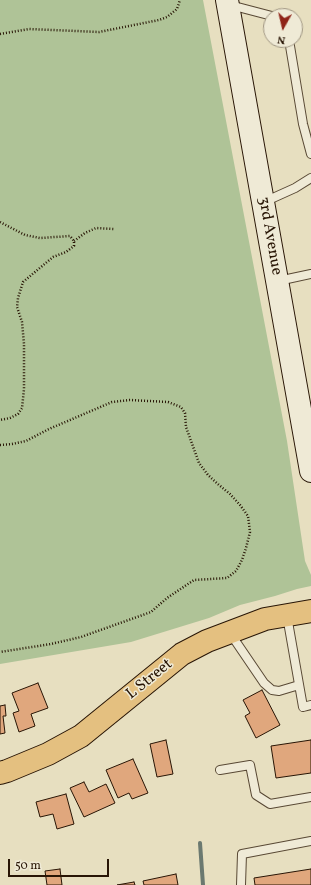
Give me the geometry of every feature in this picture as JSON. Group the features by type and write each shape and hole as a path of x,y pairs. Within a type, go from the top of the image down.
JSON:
{"main road":[{"name":"3rd Avenue","path":"228,2 277,281 307,431 311,471"},
{"name":"L Street","path":"0,773 48,754 81,736 182,654 207,641 265,619 311,611"}],"lane":[{"path":"228,2 263,13"},
{"path":"290,48 303,124 311,154"},
{"path":"263,203 295,188 311,178"},
{"path":"277,281 311,274"},
{"path":"287,615 303,707 311,705"},
{"path":"230,632 264,682 272,690 279,691 299,685"},
{"path":"220,770 250,765 256,795 270,804 311,797"},
{"path":"241,885 242,854 311,841"}],"path":[{"path":"0,34 29,29 99,32 160,20 167,17 177,9 180,0"},
{"path":"0,222 25,235 40,238 70,236 74,241"},
{"path":"0,420 10,418 18,414 22,408 24,389 24,344 22,322 17,308 23,282 53,257 66,252 74,246 74,241 85,233 96,228 114,229"},
{"path":"0,445 26,441 49,429 112,402 130,400 168,402 181,407 185,413 186,427 199,463 208,475 240,505 248,516 250,532 242,560 236,571 226,578 194,580 166,598 151,612 81,637 51,644 0,652"}],"green space":[{"path":"0,0 203,0 287,441 305,561 311,575 311,586 240,605 209,618 131,642 0,664"}],"building":[{"path":"38,683 48,708 31,714 35,726 19,732 13,713 19,711 12,693"},
{"path":"262,690 280,725 256,738 245,716 250,713 243,700"},
{"path":"5,705 6,716 3,716 5,733 0,734 0,706"},
{"path":"166,740 173,774 157,777 150,744"},
{"path":"311,740 311,773 276,778 271,746"},
{"path":"133,759 148,793 132,799 129,793 118,798 106,770"},
{"path":"84,782 89,792 106,784 115,803 84,817 70,788"},
{"path":"66,794 74,824 57,829 53,814 40,817 36,802"},
{"path":"60,869 62,885 47,885 45,871"},
{"path":"311,869 311,885 255,885 254,878"},
{"path":"176,874 178,885 144,885 143,881"},
{"path":"134,882 135,885 117,885"}],"waterway":[{"path":"200,843 203,885"}]}
